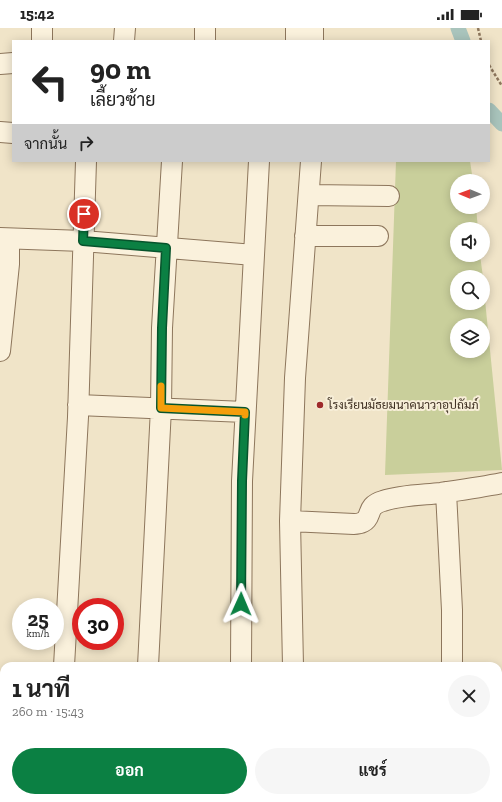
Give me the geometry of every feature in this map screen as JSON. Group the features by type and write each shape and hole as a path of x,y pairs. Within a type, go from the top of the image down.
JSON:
{"street":[{"path":"42,28 42,40"},
{"path":"124,40 125,28"},
{"path":"205,40 206,28"},
{"path":"296,28 296,40"},
{"path":"313,28 313,40"},
{"path":"0,64 12,63"},
{"path":"0,132 12,133"},
{"path":"64,662 78,405 86,162"},
{"path":"148,662 161,408 162,328 172,162"},
{"path":"241,662 242,481 259,162"},
{"path":"293,662 290,521 294,378 311,162"},
{"path":"309,195 389,196"},
{"path":"306,236 378,236"},
{"path":"0,350 8,264 4,238 83,241 254,255"},
{"path":"78,405 245,412"},
{"path":"290,521 354,524 364,522 368,518 370,509 382,501 399,497 502,484"},
{"path":"446,492 452,610 452,662"}],"path":[{"path":"478,28 481,40"},
{"path":"490,67 502,86"}],"green space":[{"path":"396,162 470,162 472,174 450,174 450,214 477,214 477,222 450,222 450,262 481,262 482,270 450,270 450,310 486,310 487,318 450,318 450,358 490,358 490,350 502,470 385,475"}],"waterway":[{"path":"458,28 463,40"},
{"path":"490,111 502,124"}],"slow traffic":[{"path":"161,386 161,408 245,412 245,415"}],"place":[{"name":"โรงเรียนมัธยมนาคนาวาอุปถัมภ์","path":"320,405"}],"route":[{"path":"84,214 83,241 166,248 162,328 161,408 245,412 242,481 241,604"}]}
